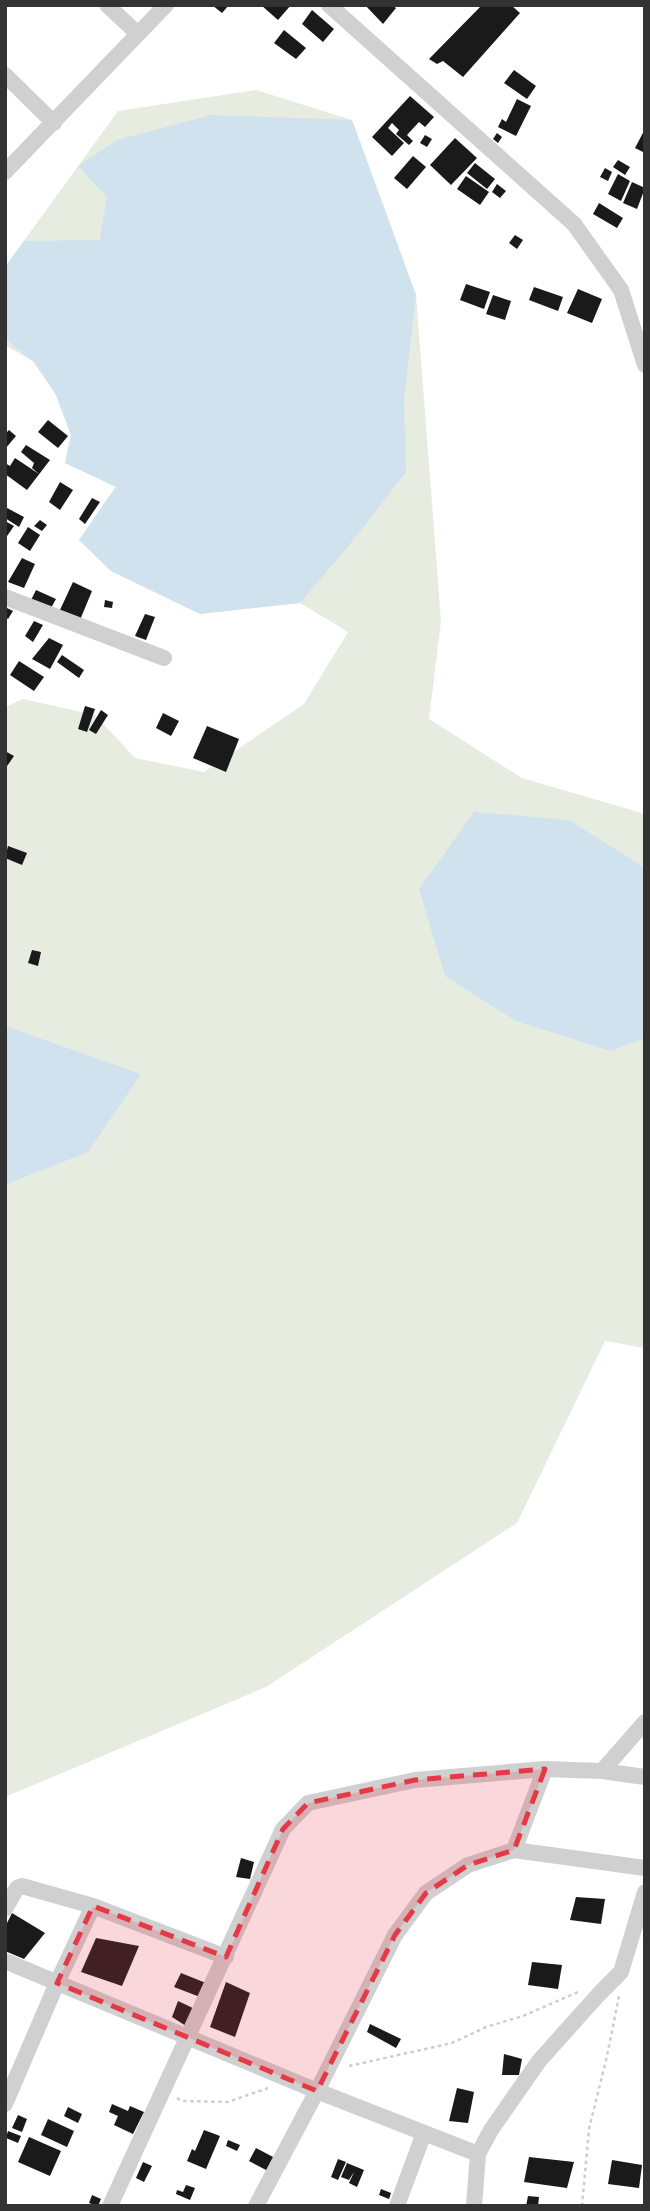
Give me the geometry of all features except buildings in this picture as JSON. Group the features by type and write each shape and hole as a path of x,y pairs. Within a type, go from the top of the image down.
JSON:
{"street":[{"path":"107,5 138,34"},
{"path":"5,172 166,5"},
{"path":"329,5 575,224 621,290 645,365"},
{"path":"5,75 54,123"},
{"path":"5,597 164,658"},
{"path":"602,1771 645,1722"},
{"path":"514,1850 545,1769"},
{"path":"110,2206 283,1829 308,1803 415,1780 545,1769 602,1771 645,1777"},
{"path":"256,2206 395,1934 426,1893 468,1865 514,1850 645,1868"},
{"path":"5,1909 17,1888 22,1886 93,1906 226,1957"},
{"path":"474,2206 478,2154 491,2130 539,2061 621,1972 645,1892"},
{"path":"5,2104 93,1906"},
{"path":"5,1961 290,2080 478,2154"},
{"path":"397,2206 424,2133"}],"path":[{"path":"582,2206 589,2129 618,2007 621,1972"},
{"path":"327,2071 452,2043 582,1990"},
{"path":"164,2091 182,2101 228,2102 290,2080"}],"highlighted area":[{"path":"545,1769 514,1850 468,1865 426,1893 395,1935 317,2091 57,1983 93,1906 226,1957 283,1829 308,1803 415,1780"}],"shaded area":[{"path":"256,90 352,120 416,295 441,621 429,719 522,778 645,814 645,1348 605,1341 517,1523 266,1687 5,1797 5,707 23,699 95,715 135,758 204,772 304,704 348,632 300,603 200,614 111,571 79,540 116,486 65,463 71,435 56,395 34,362 5,345 5,267 118,111"}],"water":[{"path":"211,115 352,120 416,295 404,401 406,472 300,603 200,614 111,571 79,540 116,487 65,463 71,435 56,395 34,362 5,339 5,267 24,241 100,240 107,197 78,166 117,140"},
{"path":"474,812 569,820 645,868 645,1038 611,1051 516,1021 445,976 419,889"},
{"path":"5,1026 141,1074 88,1152 5,1187"}]}
